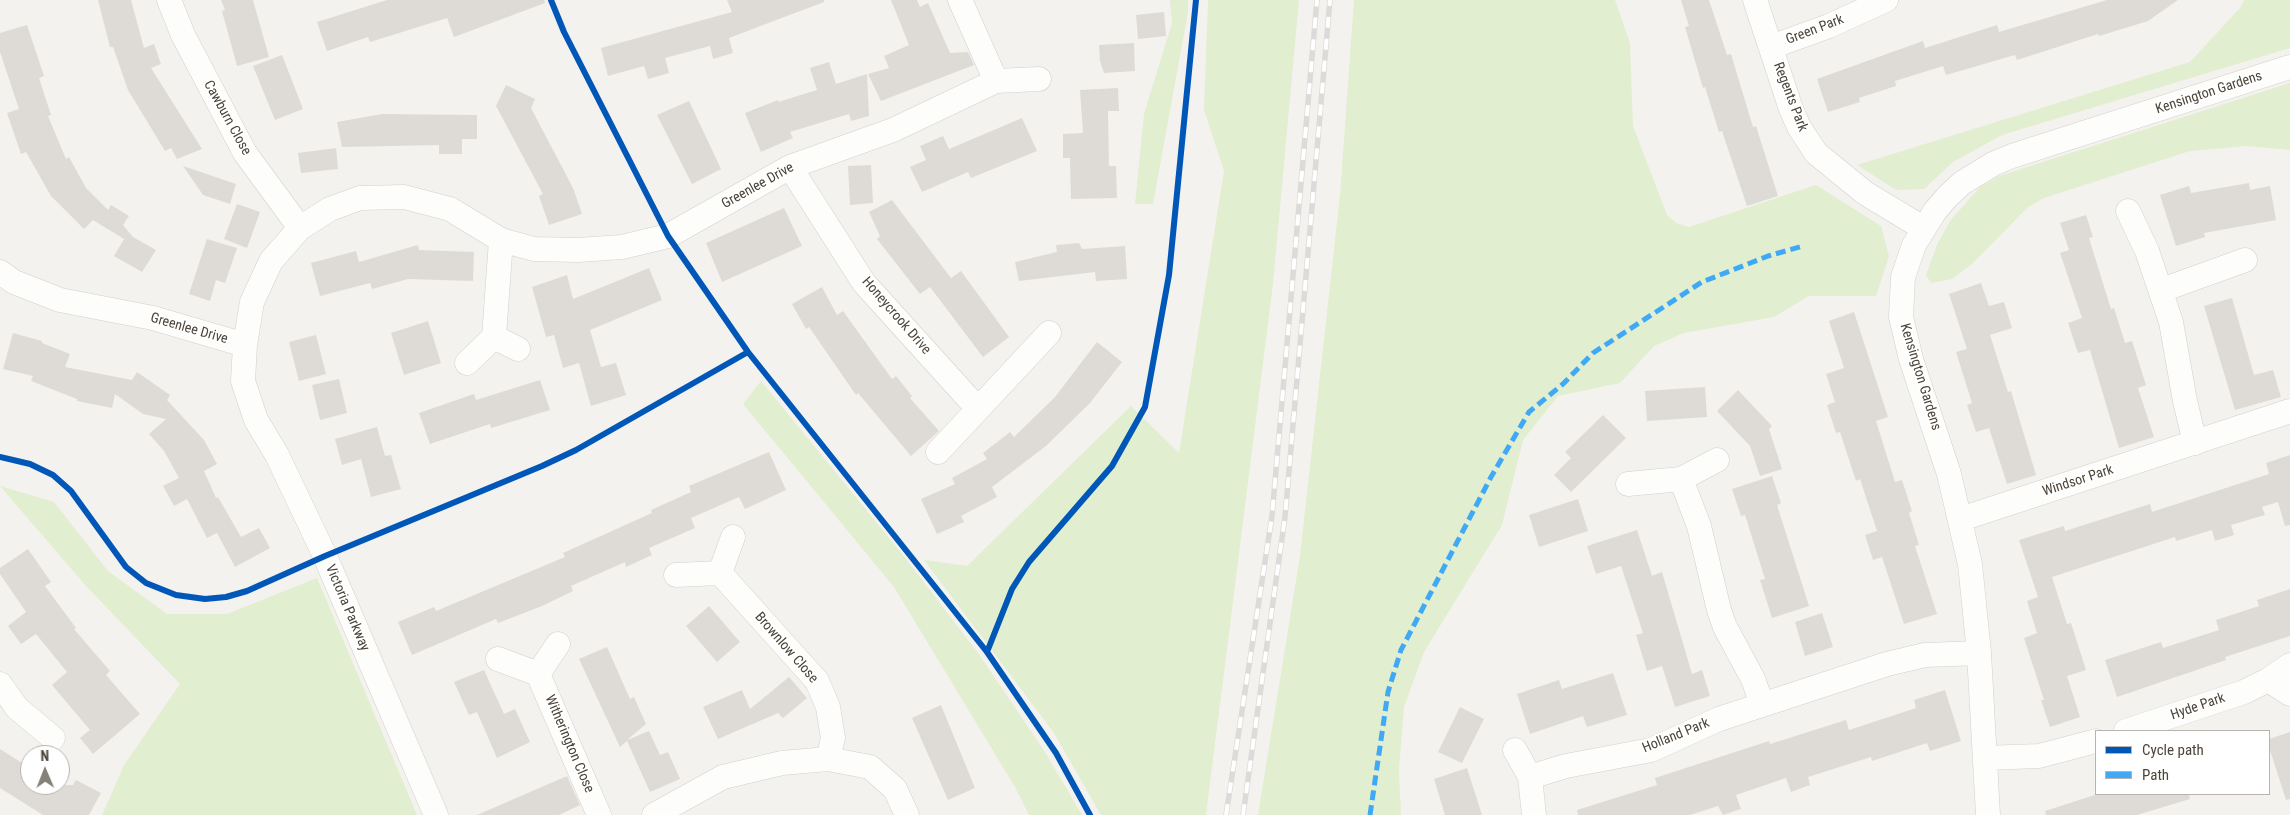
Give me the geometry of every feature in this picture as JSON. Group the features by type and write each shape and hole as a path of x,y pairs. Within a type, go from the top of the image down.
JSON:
{"street":[{"name":"Cawburn Close","path":"169,0 183,35 246,154 300,228"},
{"path":"960,0 996,81"},
{"name":"Regents Park","path":"1755,0 1791,110 1799,127 1816,153 1828,165 1865,192 1923,228"},
{"name":"Green Park","path":"1771,47 1828,26 1886,0"},
{"name":"Kensington Gardens","path":"1988,815 1979,653 1970,564 1950,474 1907,344 1901,317 1903,277 1914,245 1923,228 1948,196 1962,183 1993,164 2012,156 2290,67"},
{"name":"Greenlee Drive","path":"0,272 14,282 60,300 153,318 245,345 252,302 271,261 300,228 330,209 360,198 404,197 450,209 501,240 534,249 578,250 622,247 668,236 790,167 893,130 996,81 1038,79"},
{"name":"Honeycrook Drive","path":"790,167 864,283 978,409"},
{"path":"2128,211 2147,251 2172,322 2185,401 2195,443"},
{"path":"467,363 494,337 501,240"},
{"path":"2162,290 2245,260"},
{"path":"938,452 1049,333"},
{"path":"494,337 518,349"},
{"name":"Victoria Parkway","path":"245,345 243,381 256,420 277,455 325,556 436,815"},
{"name":"Windsor Park","path":"1961,519 2290,411"},
{"path":"1628,484 1681,479 1716,460"},
{"path":"1681,479 1702,535 1719,610 1725,628 1754,679 1762,704"},
{"path":"676,575 720,573 733,537"},
{"name":"Brownlow Close","path":"720,573 817,681 828,707 832,738 828,759"},
{"path":"498,659 538,674 558,644"},
{"name":"Holland Park","path":"1530,777 1566,766 1651,750 1697,727 1762,704 1907,658 1940,654 1979,653"},
{"name":"Hyde Park","path":"2129,730 2244,692 2290,666"},
{"name":"Witherington Close","path":"538,674 599,815"},
{"path":"2268,680 2290,694"},
{"path":"0,684 17,708 53,738"},
{"path":"1986,758 2039,756 2095,741"},
{"path":"1515,750 1530,777 1534,815"},
{"path":"654,815 723,777 782,763 828,759 870,767 895,789 907,815"}],"green space":[{"path":"1170,0 1188,0 1188,12 1153,204 1135,204 1144,114 1172,23"},
{"path":"1208,0 1299,0 1273,284 1206,815 1101,815 1054,733 924,560 967,566 1131,406 1179,453 1224,171 1204,110"},
{"path":"1354,0 1615,0 1630,43 1633,126 1667,215 1676,223 1689,227 1816,185 1881,226 1889,256 1876,296 1809,296 1774,317 1684,333 1654,346 1620,383 1558,396 1523,440 1502,525 1424,652 1404,707 1399,770 1401,815 1258,815 1300,556 1340,195"},
{"path":"2244,0 2290,0 2290,48 2002,135 1953,162 1924,189 1896,190 1857,165 2190,62 2240,8"},
{"path":"2290,83 2290,150 2247,146 2190,151 2044,198 2028,207 1972,264 1952,279 1931,283 1926,275 1937,245 1950,221 1980,187 1999,176"},
{"path":"761,381 903,555 978,653 1045,752 1082,815 1029,815 1015,787 894,587 743,404"},
{"path":"0,486 54,502 108,571 167,614 227,614 317,578 417,815 102,815 124,765 180,684 86,586"}],"building":[{"path":"98,0 131,0 144,48 154,44 161,64 151,68 202,149 177,159 171,148 165,151 128,90 113,47 110,47"},
{"path":"221,0 253,0 269,57 237,66 222,11 225,10"},
{"path":"387,0 544,0 545,3 454,37 447,18 370,42 368,37 327,51 317,22"},
{"path":"727,0 824,0 824,2 729,38 733,53 713,59 710,46 665,58 669,73 648,79 644,66 608,76 601,48 732,12"},
{"path":"891,0 917,0 920,7 928,3 950,53 968,52 974,65 881,101 868,74 889,68 884,56 909,45"},
{"path":"1681,0 1709,0 1727,55 1731,54 1753,127 1756,126 1778,196 1747,206 1722,131 1719,132 1705,87 1703,88 1685,27 1689,26"},
{"path":"2107,0 2178,0 2148,21 2099,36 2098,34 2017,60 2015,55 1946,75 1943,66 1895,81 1896,86 1859,98 1860,102 1828,112 1817,79 1923,41 1925,48 1997,25 1999,32"},
{"path":"1164,12 1166,36 1138,39 1136,15"},
{"path":"27,25 44,76 39,78 51,115 48,116 66,159 69,157 86,188 108,210 111,205 129,216 123,225 133,237 156,250 142,272 114,256 124,239 93,220 84,229 51,196 26,152 21,154 7,113 19,109 0,52 0,33"},
{"path":"1134,43 1135,71 1104,73 1100,61 1099,45"},
{"path":"282,55 303,109 275,120 253,66"},
{"path":"829,62 836,84 867,74 869,116 851,121 849,114 790,132 793,138 761,152 745,113 778,100 778,102 817,90 810,68"},
{"path":"506,85 535,99 531,108 573,188 582,214 549,225 539,196 543,194 496,106"},
{"path":"1118,88 1119,111 1108,111 1109,166 1116,166 1117,198 1071,199 1070,158 1063,158 1063,134 1083,133 1080,90"},
{"path":"689,101 721,169 692,184 657,115"},
{"path":"382,114 477,115 477,139 462,139 462,154 439,154 439,145 342,147 337,122"},
{"path":"1022,118 1037,151 971,178 968,172 922,192 910,167 926,160 920,146 943,136 949,149"},
{"path":"336,148 338,169 301,173 298,153"},
{"path":"871,165 873,203 850,205 848,166"},
{"path":"183,166 236,184 230,204 203,195"},
{"path":"2249,183 2250,190 2270,186 2276,220 2204,233 2205,237 2176,246 2160,195 2189,186 2191,193"},
{"path":"892,200 951,278 961,271 1009,337 983,357 930,287 920,294 877,239 880,236 869,212"},
{"path":"237,204 260,212 247,248 224,239"},
{"path":"784,208 802,246 722,282 706,243"},
{"path":"2086,215 2093,237 2089,238 2111,309 2114,308 2125,343 2132,341 2146,385 2138,388 2154,437 2119,448 2090,350 2078,353 2068,323 2082,318 2060,253 2069,250 2060,223"},
{"path":"207,239 237,248 225,283 216,280 210,301 189,294"},
{"path":"1079,243 1082,249 1125,246 1127,279 1096,281 1095,272 1019,281 1015,262 1057,252 1056,245"},
{"path":"418,245 419,250 474,252 473,281 408,279 372,289 370,283 320,296 311,263 356,251 359,262"},
{"path":"649,268 662,300 590,330 601,367 616,363 626,395 591,406 579,363 563,368 554,335 546,337 532,287 567,275 573,299"},
{"path":"1981,283 1989,306 2004,302 2012,328 1990,335 2008,392 2011,391 2036,475 2007,484 1989,428 1976,432 1967,405 1972,403 1956,352 1967,349 1949,294"},
{"path":"822,287 837,315 843,311 892,379 896,376 912,396 910,398 939,431 911,456 858,393 856,395 809,327 806,329 792,304"},
{"path":"2232,298 2254,375 2273,370 2281,397 2235,410 2204,306"},
{"path":"1854,312 1888,417 1876,421 1895,482 1902,480 1912,511 1909,513 1919,545 1915,546 1937,614 1904,624 1882,557 1873,560 1865,535 1877,531 1860,479 1856,481 1840,432 1836,433 1827,405 1835,402 1826,374 1844,368 1829,321"},
{"path":"428,321 441,363 404,375 391,333"},
{"path":"13,333 42,341 42,343 70,354 65,367 132,380 137,372 170,395 167,400 204,440 217,464 204,471 216,498 218,497 241,537 259,528 270,548 235,567 217,533 207,538 187,499 174,506 163,486 179,478 164,451 149,434 166,419 143,414 115,394 112,408 77,401 77,399 31,381 33,376 3,369"},
{"path":"316,335 326,374 299,381 289,342"},
{"path":"1097,342 1122,362 1090,403 1046,446 992,487 997,497 961,516 964,522 937,534 921,499 955,484 952,478 987,459 983,453 1010,432 1014,437 1055,397"},
{"path":"339,379 347,413 320,420 312,385"},
{"path":"540,380 550,410 491,428 490,424 430,444 419,413 474,394 476,400"},
{"path":"1705,387 1707,417 1647,421 1645,391"},
{"path":"1738,390 1772,426 1769,429 1782,469 1760,476 1750,446 1717,411"},
{"path":"1603,415 1626,438 1571,492 1554,475 1571,458 1565,452"},
{"path":"377,427 385,456 391,455 401,489 371,497 361,459 342,465 335,439"},
{"path":"769,452 786,490 745,509 739,497 691,518 695,528 649,548 652,555 626,567 625,562 571,586 573,591 542,606 498,623 496,619 412,655 398,622 434,607 436,611 565,557 563,553 652,513 651,510 691,492 689,486"},
{"path":"2290,455 2290,525 2285,526 2278,502 2262,507 2265,515 2231,525 2234,535 2215,541 2212,530 2176,541 2175,537 2052,577 2067,624 2071,623 2086,670 2067,676 2080,717 2050,727 2041,700 2044,700 2024,638 2037,633 2027,601 2038,597 2019,540 2064,526 2065,531 2150,504 2152,512 2269,474 2266,463"},
{"path":"1772,476 1781,503 1777,505 1809,606 1772,618 1760,580 1765,579 1745,515 1741,516 1732,489"},
{"path":"1578,499 1588,531 1539,547 1529,515"},
{"path":"1637,530 1652,576 1662,572 1692,674 1702,670 1710,696 1675,707 1662,666 1647,671 1636,635 1643,633 1621,566 1596,574 1587,546"},
{"path":"28,549 51,582 45,586 76,628 74,629 110,671 106,675 140,714 93,754 80,738 90,730 52,685 67,672 36,634 21,644 8,626 26,612 0,574 0,568"},
{"path":"2290,589 2290,636 2225,657 2226,660 2117,697 2105,660 2161,642 2163,648 2219,630 2216,620 2259,606 2257,600"},
{"path":"709,606 740,642 717,662 686,626"},
{"path":"1822,613 1833,647 1805,656 1795,622"},
{"path":"607,647 630,699 634,697 646,724 627,740 649,731 660,755 668,752 680,779 650,792 627,741 620,747 579,659"},
{"path":"484,670 504,714 515,709 530,742 497,758 477,712 469,715 454,682"},
{"path":"1613,673 1627,715 1587,727 1583,716 1530,734 1517,694 1559,680 1562,689"},
{"path":"789,677 807,698 783,718 778,713 718,739 703,707 742,690 750,709"},
{"path":"1945,690 1961,741 1930,751 1927,743 1872,761 1871,757 1808,777 1810,785 1791,792 1786,778 1736,795 1741,809 1723,815 1718,806 1690,815 1578,815 1577,810 1657,785 1655,778 1769,741 1770,744 1846,720 1849,730 1916,708 1914,700"},
{"path":"941,705 975,788 948,800 912,718"},
{"path":"1460,707 1484,719 1462,763 1438,752"},
{"path":"2290,732 2290,799 2286,800 2270,750 2270,739"},
{"path":"0,749 20,762 20,795 70,795 70,785 73,785 76,780 101,793 89,815 43,815 0,788"},
{"path":"1467,768 1482,815 1445,815 1434,779"},
{"path":"567,776 580,805 559,815 477,815"},
{"path":"2095,795 2189,795 2190,799 2137,815 2046,815 2045,811"}],"railway":[{"path":"1226,815 1272,516 1317,0"},
{"path":"1243,815 1285,517 1330,0"}],"marked path":[{"path":"1370,815 1388,692 1401,650 1491,477 1529,412 1563,384 1593,353 1702,282 1768,256 1803,246"}],"cycle path":[{"path":"551,0 564,32 668,236 748,352 987,652 1056,753 1090,815"},
{"path":"987,652 1012,589 1029,562 1112,466 1145,407 1169,275 1196,0"},
{"path":"0,457 30,464 53,475 71,491 126,567 146,583 176,595 205,599 226,597 247,591 325,556 542,466 576,450 748,352"}]}
